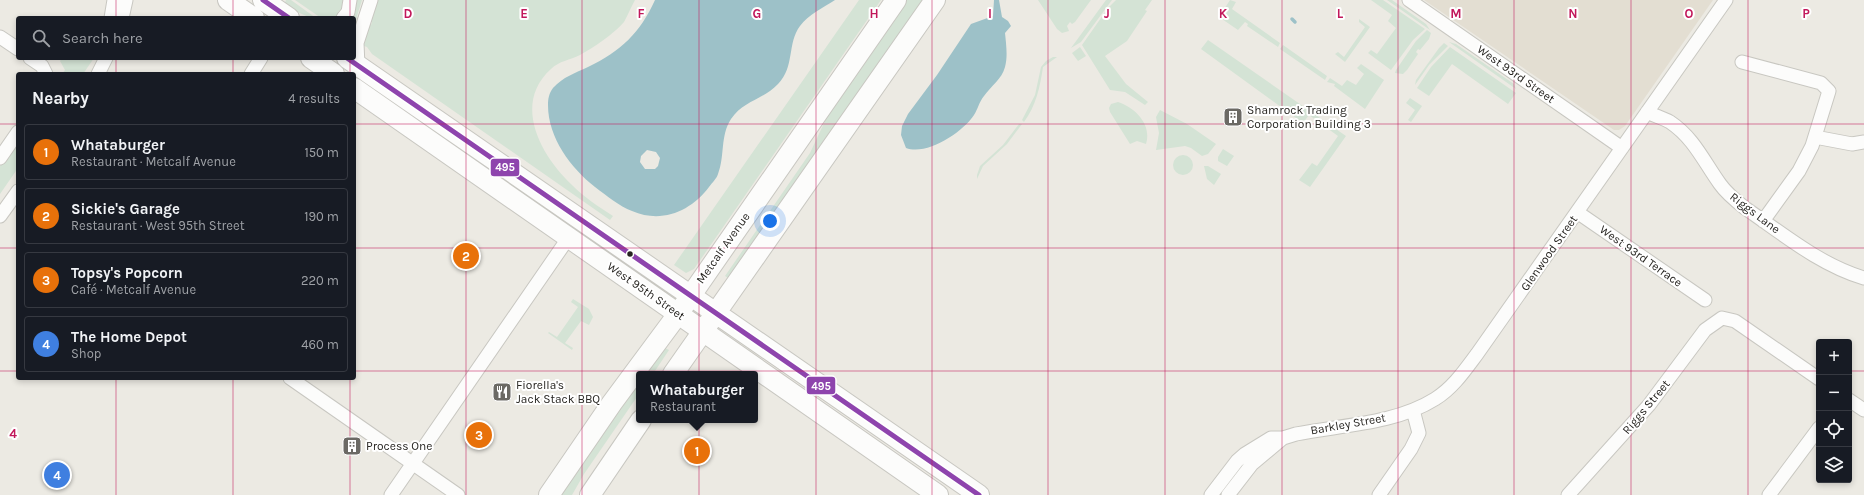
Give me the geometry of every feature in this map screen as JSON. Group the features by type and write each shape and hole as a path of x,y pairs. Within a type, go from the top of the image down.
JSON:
{"main road":[{"path":"228,0 251,16"},
{"path":"263,0 286,16"},
{"name":"Metcalf Avenue","path":"549,495 616,397 678,314 896,0"},
{"path":"675,371 840,138 935,0"},
{"path":"314,60 331,72"},
{"name":"West 95th Street","path":"352,62 979,495"},
{"name":"West 95th Street","path":"356,89 569,236 678,314 938,495"},
{"path":"590,495 640,423"},
{"path":"865,445 878,446 892,450 949,486 954,484 956,480"}],"street":[{"path":"111,16 114,0"},
{"path":"122,16 126,0"},
{"path":"345,16 348,12 350,0"},
{"path":"356,47 371,0"},
{"name":"West 93rd Street","path":"1409,0 1622,148"},
{"name":"Glenwood Street","path":"1413,410 1436,399 1464,372 1726,0"},
{"path":"0,37 16,49"},
{"path":"33,60 42,66 45,72"},
{"path":"99,72 105,60"},
{"path":"252,72 260,60"},
{"path":"1742,62 1821,83 1829,91 1815,137 1798,171 1763,221"},
{"name":"Riggs Lane","path":"1647,112 1669,121 1687,136 1700,151 1721,185 1745,208 1822,261 1848,273 1864,278"},
{"path":"0,158 16,135"},
{"path":"1815,137 1852,144 1864,142"},
{"path":"0,216 16,193"},
{"name":"West 93rd Terrace","path":"1577,212 1705,300"},
{"path":"390,495 569,236"},
{"name":"Riggs Street","path":"1568,495 1649,405 1705,330 1722,318 1735,321 1816,377"},
{"path":"293,380 458,495"},
{"path":"1852,402 1864,410"},
{"path":"1379,495 1411,449 1419,433 1413,410"},
{"name":"Barkley Street","path":"1211,495 1237,461 1270,438 1283,438 1302,432 1393,416 1413,410"},
{"path":"1769,495 1816,432"},
{"name":"Barkley Street","path":"1228,495 1252,464 1283,438"}],"shaded area":[{"path":"1424,0 1713,0 1625,126 1619,130 1614,130"}],"green space":[{"path":"286,0 291,0 313,16 306,16 284,5"},
{"path":"295,0 345,0 343,7 338,12 339,14 337,16 318,16"},
{"path":"354,0 362,0 356,20 356,16 349,16"},
{"path":"374,0 635,0 624,22 610,35 576,57 554,66 539,83 533,98 532,113 535,129 541,145 550,160 577,189 592,202 613,216 610,220 372,54 367,47 361,45 369,24 371,25 372,22 370,21"},
{"path":"859,0 881,0 694,269 686,273 674,265"},
{"path":"905,0 926,0 735,271 728,278 725,276 810,153 832,106"},
{"path":"1038,0 1091,0 1075,22 1072,24 1070,22 1067,26 1069,31 1062,33 1057,29"},
{"path":"1106,0 1112,0 1081,42 1071,48"},
{"path":"1116,0 1152,0 1145,10 1147,11 1127,41 1105,56 1126,84 1148,102 1145,105 1125,92 1110,90 1082,45 1108,8"},
{"path":"1230,0 1236,2 1232,9 1280,43 1278,47 1247,26 1248,24 1245,22 1238,30 1219,17"},
{"path":"1371,0 1383,0 1425,29 1413,40 1391,70 1368,53 1371,50 1377,54 1396,28 1388,21 1392,15"},
{"path":"1387,0 1392,0 1426,24 1430,30"},
{"path":"1359,19 1370,27 1345,62 1335,54 1338,52 1344,57 1365,27 1359,22"},
{"path":"1427,30 1431,33 1429,39 1420,50 1418,49 1416,52 1418,54 1407,70 1403,74 1395,73 1416,41"},
{"path":"1208,40 1346,136 1310,187 1299,180 1312,163 1317,166 1338,136 1309,115 1303,123 1201,49"},
{"path":"1449,42 1456,44 1514,84 1516,89"},
{"path":"1444,43 1448,46 1429,65 1415,85 1416,80"},
{"path":"1283,45 1327,76 1325,80 1280,49"},
{"path":"1080,47 1086,56 1078,61 1072,53"},
{"path":"1450,47 1516,93 1508,104 1452,64 1429,96 1417,88 1431,67"},
{"path":"1053,57 1057,57 1043,67 1037,96 1032,109 1024,122 1022,120 1035,95 1041,67 1046,61"},
{"path":"93,60 84,72 64,72 65,70 60,61"},
{"path":"1361,64 1384,80 1365,109 1334,86 1335,84 1327,82 1330,78 1342,86 1347,80 1356,85 1364,74 1357,68"},
{"path":"1410,98 1422,106 1411,122 1408,120 1415,110 1406,103"},
{"path":"1118,102 1131,108 1145,124 1147,130 1146,144 1137,141 1130,144 1110,112 1109,108 1111,104"},
{"path":"1160,110 1187,124 1216,144 1208,154 1202,156 1191,148 1185,146 1156,150 1159,133 1156,117"},
{"path":"1019,124 1022,124 1007,144 983,166 977,179 980,166 1003,145"},
{"path":"16,143 16,171 0,194 0,166"},
{"path":"1223,149 1234,156 1227,166 1218,161 1218,157"},
{"path":"1183,155 1190,158 1193,165 1190,172 1183,175 1176,172 1173,165 1176,158"},
{"path":"1204,166 1208,166 1221,174 1214,185 1207,179"},
{"path":"573,299 589,309 593,317 589,325 581,321 565,343 573,348 572,350 548,333 549,332 557,337 578,307 571,302"},
{"path":"665,348 669,350 655,371 646,371"},
{"path":"636,385 636,398 584,474 572,495 560,495"}],"water":[{"path":"655,0 835,0 812,15 800,26 793,40 787,70 778,84 741,108 731,119 725,132 720,167 716,179 694,203 685,209 675,213 654,216 643,215 622,206 595,187 578,171 562,151 552,129 548,105 551,92 557,84 569,76 600,61 620,47 636,31","holes":["647,150 656,152 660,158 658,166 655,169 645,169 640,162 641,156"]},
{"path":"994,0 999,0 1002,17 1008,21 1011,26 1005,33 1006,59 1004,71 982,98 969,122 962,128 944,141 934,146 914,150 906,148 901,135 902,126 908,114 937,75 971,24 993,16"}],"waterway":[{"path":"1292,19 1295,22"}],"transit line":[{"name":"495","path":"263,0 286,16"},
{"name":"495","path":"350,60 979,495"}],"place":[{"name":"Shamrock Trading Corporation Building 3","path":"1233,117"},
{"name":"Sickie's Garage","path":"466,256"},
{"name":"Fiorella's Jack Stack BBQ","path":"502,392"},
{"name":"Topsy's Popcorn","path":"479,435"},
{"name":"Process One","path":"352,446"},
{"name":"Whataburger","path":"697,451"},
{"name":"The Home Depot","path":"57,475"}]}
